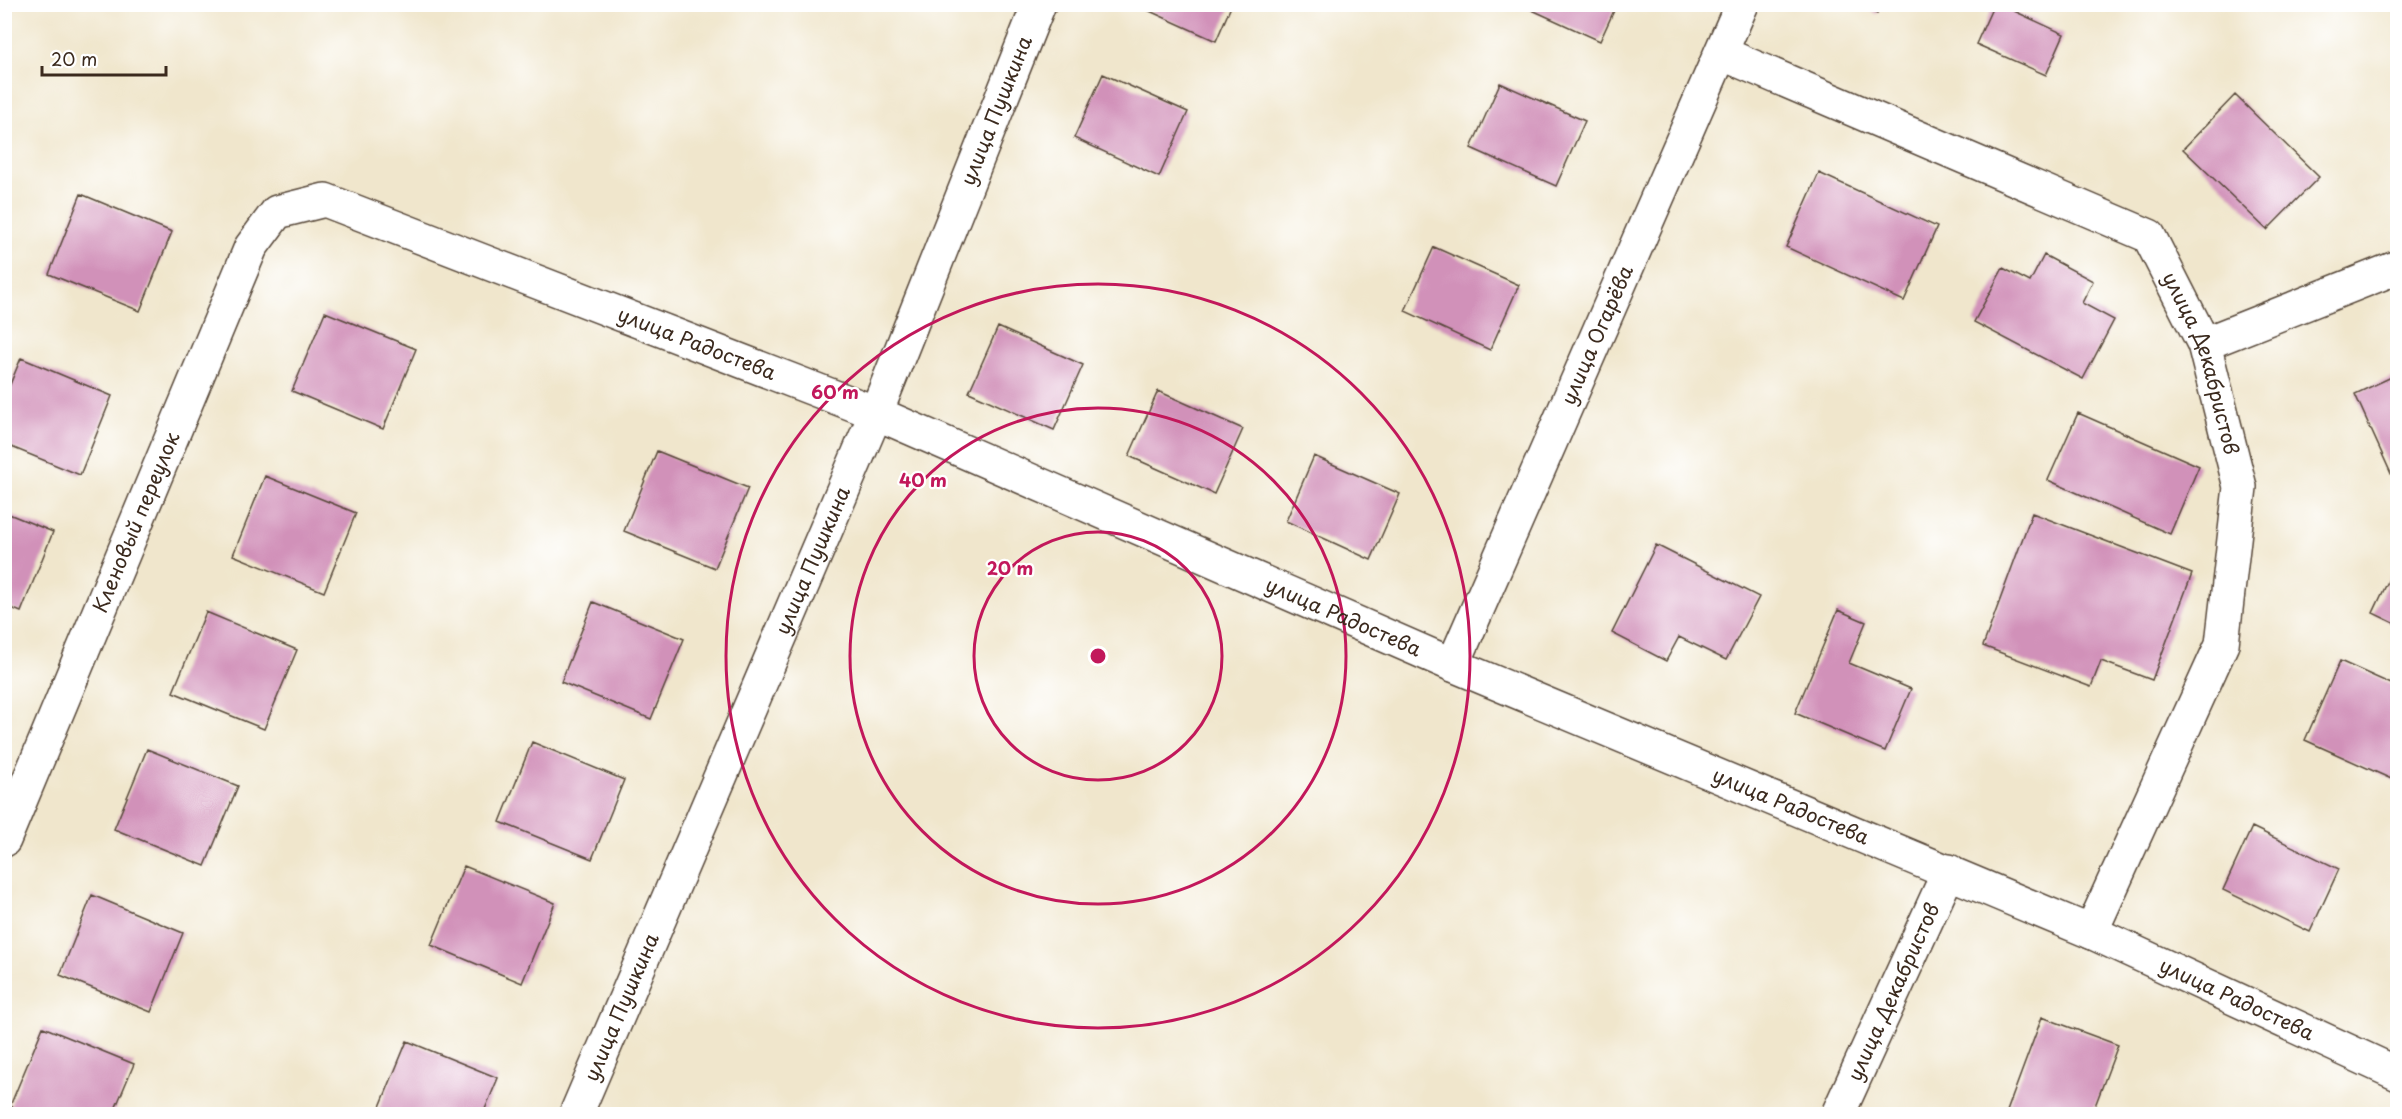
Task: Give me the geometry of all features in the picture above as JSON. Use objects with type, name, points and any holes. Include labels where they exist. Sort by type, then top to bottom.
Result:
[{"type":"street","name":"улица Пушкина","points":[[576,1114],[876,413],[1039,4]]},
{"type":"street","name":"улица Огарёва","points":[[1453,665],[1742,4]]},
{"type":"street","name":"улица Декабристов","points":[[1721,53],[2149,237],[2204,344],[2241,487],[2222,644],[2091,932]]},
{"type":"street","name":"улица Радостева","points":[[277,212],[326,200],[876,413],[1453,665],[2091,932],[2397,1074]]},
{"type":"street","name":"Кленовый переулок","points":[[4,840],[251,247],[277,212]]},
{"type":"street","points":[[2204,344],[2397,267]]},
{"type":"street","name":"улица Декабристов","points":[[1838,1114],[1949,872]]},
{"type":"building","points":[[1134,4],[1232,4],[1216,41]]},
{"type":"building","points":[[1519,4],[1617,4],[1600,41]]},
{"type":"building","points":[[1856,4],[1881,4],[1877,14]]},
{"type":"building","points":[[1994,4],[1999,4],[2064,34],[2046,75],[1976,44]]},
{"type":"building","points":[[1103,74],[1188,112],[1159,177],[1074,138]]},
{"type":"building","points":[[1500,83],[1585,121],[1556,186],[1471,148]]},
{"type":"building","points":[[2235,95],[2319,177],[2267,230],[2183,149]]},
{"type":"building","points":[[1819,173],[1937,227],[1904,301],[1786,247]]},
{"type":"building","points":[[81,194],[172,232],[140,311],[49,274]]},
{"type":"building","points":[[1434,247],[1519,285],[1490,350],[1405,311]]},
{"type":"building","points":[[2044,255],[2093,281],[2082,303],[2114,320],[2083,379],[1974,322],[2003,268],[2030,282]]},
{"type":"building","points":[[325,312],[416,349],[383,429],[292,391]]},
{"type":"building","points":[[998,327],[1083,365],[1054,430],[969,392]]},
{"type":"building","points":[[21,358],[112,396],[80,475],[4,444],[4,399]]},
{"type":"building","points":[[2398,374],[2398,476],[2393,478],[2355,394]]},
{"type":"building","points":[[1158,391],[1243,429],[1214,494],[1129,456]]},
{"type":"building","points":[[2078,413],[2199,466],[2170,534],[2048,480]]},
{"type":"building","points":[[657,451],[748,488],[715,568],[624,531]]},
{"type":"building","points":[[1314,456],[1400,494],[1371,560],[1286,521]]},
{"type":"building","points":[[265,476],[356,513],[324,592],[233,555]]},
{"type":"building","points":[[4,512],[53,532],[21,612],[4,605]]},
{"type":"building","points":[[2032,513],[2192,574],[2152,680],[2101,661],[2091,687],[1983,646]]},
{"type":"building","points":[[1656,545],[1759,597],[1726,660],[1679,637],[1666,661],[1612,633]]},
{"type":"building","points":[[2398,560],[2398,625],[2373,613]]},
{"type":"building","points":[[593,602],[684,639],[651,719],[561,682]]},
{"type":"building","points":[[1838,610],[1866,622],[1849,663],[1911,689],[1885,751],[1795,713]]},
{"type":"building","points":[[206,612],[297,650],[264,729],[173,692]]},
{"type":"building","points":[[2340,661],[2398,687],[2398,782],[2305,740]]},
{"type":"building","points":[[532,742],[624,780],[592,859],[500,822]]},
{"type":"building","points":[[147,749],[238,786],[205,866],[114,829]]},
{"type":"building","points":[[2252,827],[2339,869],[2310,932],[2223,890]]},
{"type":"building","points":[[464,866],[555,903],[522,983],[431,945]]},
{"type":"building","points":[[92,895],[183,933],[151,1012],[60,975]]},
{"type":"building","points":[[2042,1017],[2118,1045],[2092,1114],[2006,1114]]},
{"type":"building","points":[[43,1027],[134,1064],[113,1114],[30,1114],[10,1106]]},
{"type":"building","points":[[407,1041],[498,1078],[483,1114],[377,1114]]}]
